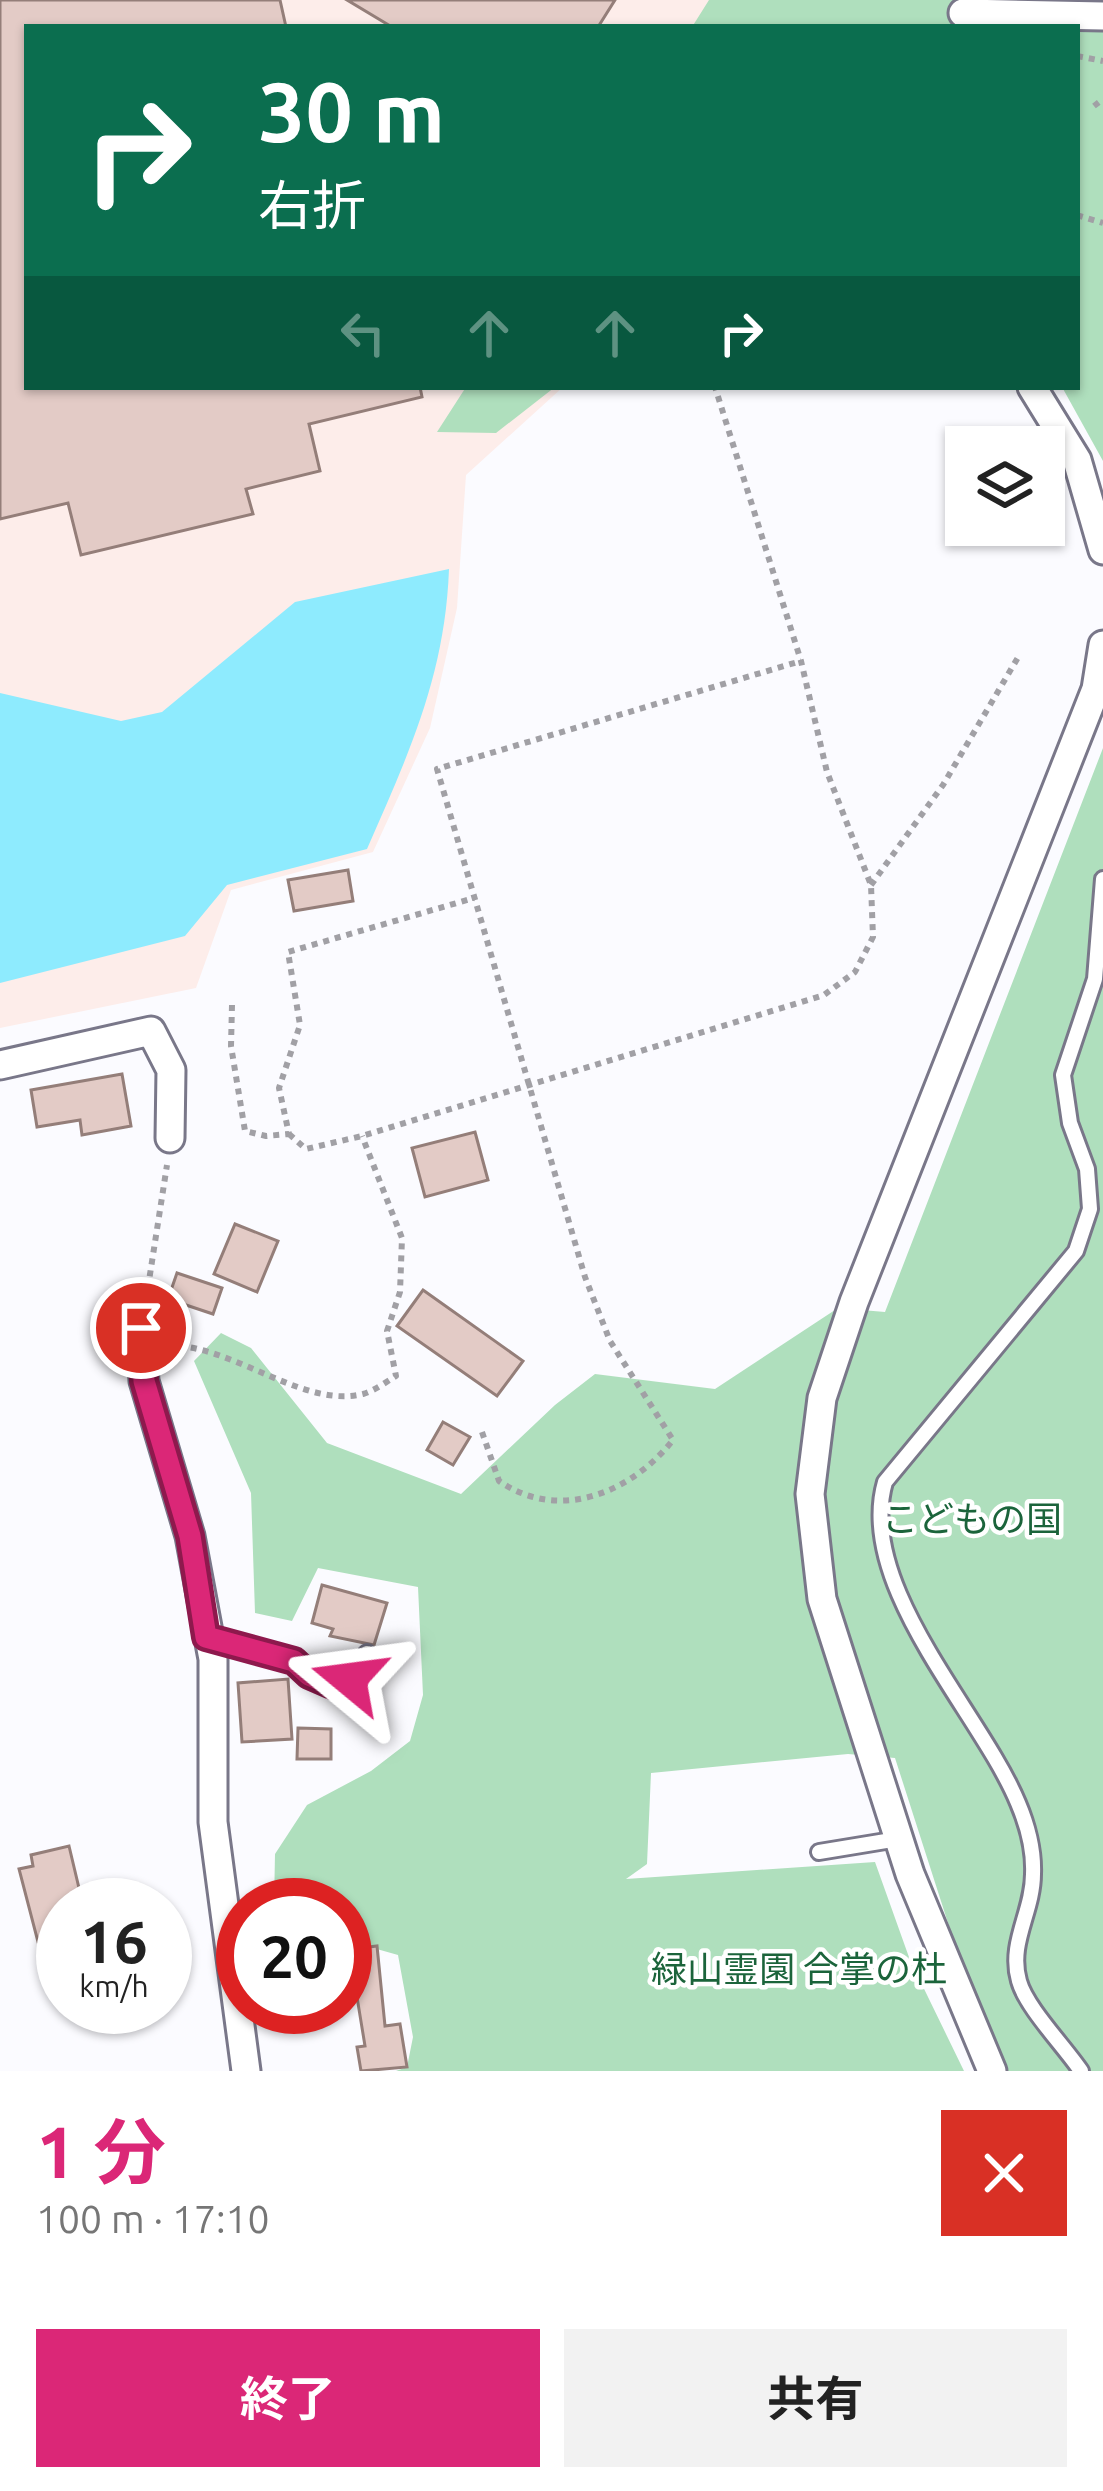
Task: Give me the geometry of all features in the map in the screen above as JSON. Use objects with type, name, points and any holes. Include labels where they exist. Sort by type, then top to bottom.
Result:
[{"type":"street","points":[[964,14],[1103,16]]},
{"type":"street","points":[[1034,390],[1077,460],[1103,550]]},
{"type":"street","points":[[992,2071],[884,1801],[823,1598],[810,1494],[822,1398],[854,1302],[1096,689],[1103,645]]},
{"type":"street","points":[[0,1064],[151,1031],[171,1070],[170,1138]]},
{"type":"street","points":[[142,1336],[144,1381],[190,1536],[213,1659],[213,1822],[246,2071]]},
{"type":"lane","points":[[1081,2071],[1019,1986],[1014,1953],[1034,1876],[1017,1801],[942,1678],[883,1552],[877,1510],[885,1482],[1076,1251],[1090,1209],[1087,1169],[1070,1123],[1064,1075],[1095,979],[1103,879]]},
{"type":"lane","points":[[206,1637],[294,1661],[309,1675],[332,1685],[349,1679],[367,1653]]},
{"type":"lane","points":[[819,1852],[898,1839]]},
{"type":"path","points":[[1094,106],[1103,99]]},
{"type":"path","points":[[474,898],[288,952],[300,1025],[279,1088],[289,1134],[306,1148],[362,1136],[824,994],[855,972],[873,937],[871,885],[826,772],[801,661],[716,390]]},
{"type":"path","points":[[871,885],[943,785],[1020,653]]},
{"type":"path","points":[[482,1432],[500,1481],[527,1496],[570,1501],[609,1492],[633,1480],[673,1440],[610,1341],[585,1277],[437,769],[801,661]]},
{"type":"path","points":[[232,1005],[231,1046],[245,1131],[289,1134]]},
{"type":"path","points":[[170,1138],[142,1336],[208,1348],[331,1396],[364,1394],[396,1376],[386,1331],[400,1292],[402,1238],[362,1136]]},
{"type":"shaded area","points":[[0,0],[947,0],[940,24],[24,24],[24,390],[560,390],[466,475],[457,608],[430,728],[373,852],[231,890],[196,988],[0,1028]]},
{"type":"green space","points":[[709,0],[1103,0],[1095,30],[1103,31],[1103,461],[1064,390],[1080,390],[1080,24],[694,24]]},
{"type":"green space","points":[[464,390],[551,390],[496,433],[437,432]]},
{"type":"green space","points":[[1103,748],[1103,2071],[987,2071],[975,2007],[895,1758],[848,1754],[651,1773],[647,1864],[626,1879],[875,1862],[910,1960],[964,2071],[396,2071],[407,2067],[413,2037],[398,1955],[372,1948],[372,1878],[275,1878],[275,1854],[307,1805],[371,1771],[410,1741],[423,1695],[418,1587],[318,1568],[292,1621],[255,1613],[251,1493],[194,1361],[221,1333],[251,1348],[327,1443],[461,1494],[595,1374],[715,1389],[838,1308],[885,1312]]},
{"type":"water","points":[[449,569],[432,679],[367,849],[227,885],[185,936],[0,983],[0,693],[121,721],[162,712],[295,602]]},
{"type":"building","points":[[0,0],[280,0],[285,24],[24,24],[24,390],[421,390],[422,397],[309,424],[320,471],[246,489],[253,514],[81,555],[68,503],[0,519]]},
{"type":"building","points":[[347,0],[615,0],[600,24],[387,24]]},
{"type":"building","points":[[348,870],[353,901],[294,911],[288,880]]},
{"type":"building","points":[[122,1074],[131,1126],[82,1135],[80,1120],[37,1127],[31,1090]]},
{"type":"building","points":[[475,1132],[488,1180],[425,1197],[412,1148]]},
{"type":"building","points":[[235,1224],[278,1241],[257,1292],[214,1274]]},
{"type":"building","points":[[177,1273],[222,1288],[213,1314],[168,1299]]},
{"type":"building","points":[[423,1290],[523,1361],[497,1396],[397,1326]]},
{"type":"building","points":[[443,1422],[470,1437],[453,1465],[427,1450]]},
{"type":"building","points":[[322,1585],[387,1603],[374,1645],[330,1636],[333,1629],[312,1623]]},
{"type":"building","points":[[288,1679],[292,1739],[242,1742],[238,1683]]},
{"type":"building","points":[[298,1728],[331,1729],[331,1759],[297,1759]]},
{"type":"building","points":[[69,1846],[77,1878],[36,1878],[36,1934],[19,1869],[33,1866],[31,1855]]},
{"type":"building","points":[[377,1946],[385,2026],[400,2024],[407,2067],[361,2071],[357,2047],[365,2046],[363,2034],[372,2034],[372,1947]]},
{"type":"route","points":[[141,1328],[144,1381],[190,1536],[206,1637],[294,1661],[309,1675],[332,1685],[349,1679]]},
{"type":"park label","name":"こどもの国","points":[[972,1519]]},
{"type":"park label","name":"緑山霊園 合掌の杜","points":[[799,1969]]}]
